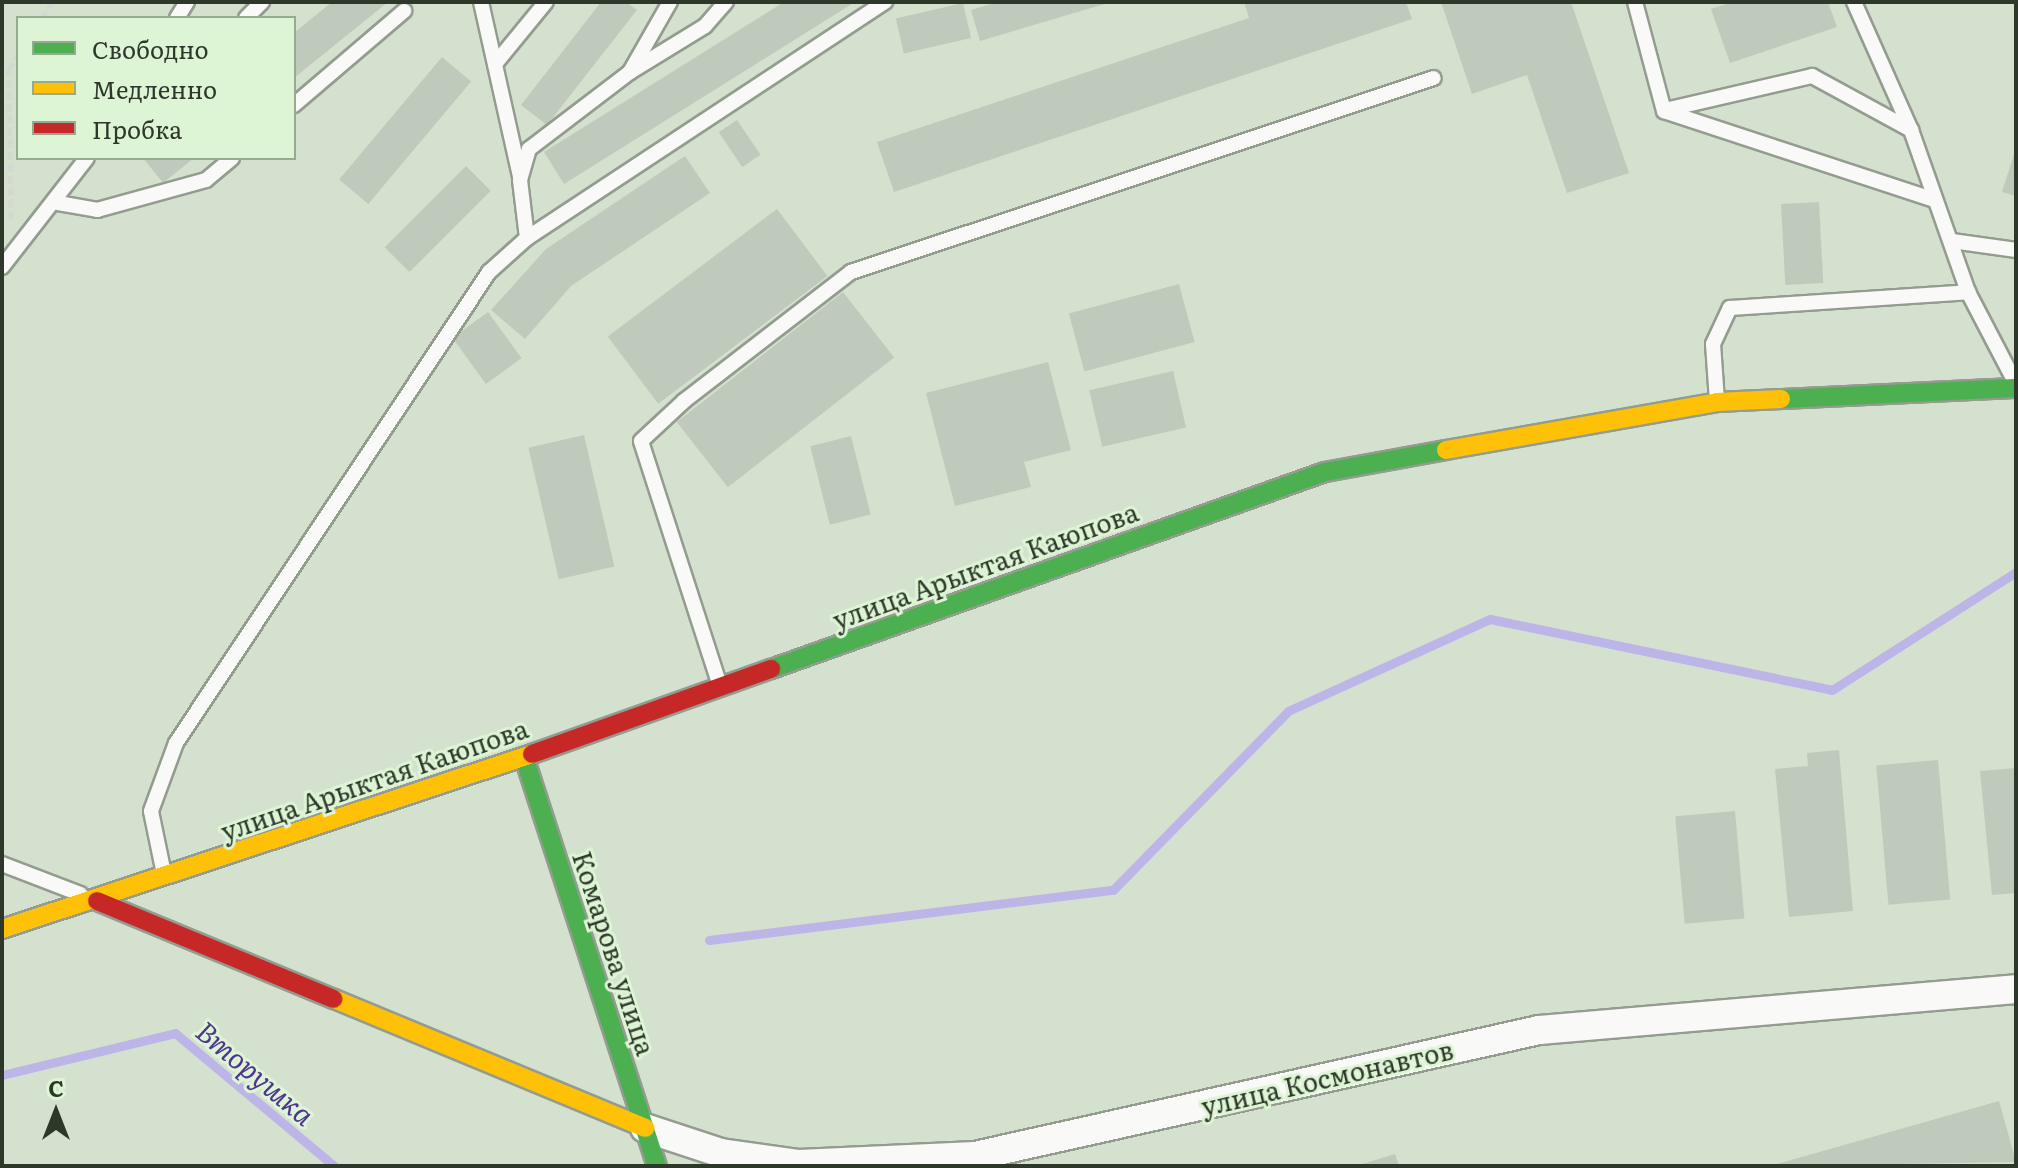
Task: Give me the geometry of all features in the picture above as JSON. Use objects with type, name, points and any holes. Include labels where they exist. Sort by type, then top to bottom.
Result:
[{"type":"street","name":"улица Арыктая Каюпова","points":[[2,929],[97,901],[524,757],[1325,472],[1717,402],[2016,386]]},
{"type":"street","name":"Комарова улица","points":[[524,757],[657,1166]]},
{"type":"street","points":[[97,901],[645,1128]]},
{"type":"street","name":"улица Космонавтов","points":[[645,1128],[721,1153],[799,1164],[975,1156],[1539,1030],[2016,989]]},
{"type":"lane","points":[[481,2],[520,180],[527,238]]},
{"type":"lane","points":[[495,64],[546,2]]},
{"type":"lane","points":[[630,72],[670,2]]},
{"type":"lane","points":[[520,180],[529,149],[630,72],[705,26],[726,2]]},
{"type":"lane","points":[[164,878],[151,811],[176,743],[399,400],[489,272],[527,238],[885,2]]},
{"type":"lane","points":[[1635,2],[1664,111]]},
{"type":"lane","points":[[1854,2],[1911,130],[1968,292],[2016,386]]},
{"type":"lane","points":[[296,103],[404,11]]},
{"type":"lane","points":[[1664,111],[1812,76],[1911,130]]},
{"type":"lane","points":[[720,687],[641,441],[684,401],[851,272],[1434,78]]},
{"type":"lane","points":[[1664,111],[1935,200]]},
{"type":"lane","points":[[2,267],[58,203],[86,160]]},
{"type":"lane","points":[[58,203],[97,210],[206,180],[230,160]]},
{"type":"lane","points":[[1952,241],[2016,250]]},
{"type":"lane","points":[[1717,402],[1713,344],[1730,308],[1968,292]]},
{"type":"lane","points":[[2,864],[97,901]]},
{"type":"path","points":[[14,250],[9,70],[16,58]]},
{"type":"building","points":[[332,2],[388,2],[296,76],[296,31]]},
{"type":"building","points":[[601,2],[626,2],[637,10],[547,125],[521,105]]},
{"type":"building","points":[[784,2],[855,2],[564,184],[544,152]]},
{"type":"building","points":[[998,2],[1108,3],[980,41],[971,10]]},
{"type":"building","points":[[1244,2],[1406,2],[1412,19],[894,192],[877,142],[1249,18]]},
{"type":"building","points":[[1441,2],[1571,2],[1629,173],[1567,193],[1527,75],[1472,94]]},
{"type":"building","points":[[1733,2],[1828,2],[1837,27],[1730,63],[1711,9]]},
{"type":"building","points":[[963,3],[971,38],[904,54],[896,19]]},
{"type":"building","points":[[442,57],[471,81],[368,204],[339,180]]},
{"type":"building","points":[[737,120],[760,155],[742,167],[719,132]]},
{"type":"building","points":[[2016,148],[2016,196],[2002,192]]},
{"type":"building","points":[[685,156],[710,193],[571,286],[525,339],[491,310],[546,249]]},
{"type":"building","points":[[145,160],[192,160],[163,183]]},
{"type":"building","points":[[466,166],[491,191],[409,272],[385,247]]},
{"type":"building","points":[[1819,202],[1823,283],[1785,285],[1781,204]]},
{"type":"building","points":[[777,209],[828,276],[658,404],[608,337]]},
{"type":"building","points":[[1179,284],[1195,342],[1084,371],[1069,314]]},
{"type":"building","points":[[843,292],[894,357],[728,487],[677,422]]},
{"type":"building","points":[[488,312],[522,358],[486,384],[452,338]]},
{"type":"building","points":[[1048,362],[1071,450],[1024,462],[1031,487],[955,506],[926,393]]},
{"type":"building","points":[[1173,371],[1186,428],[1102,447],[1089,390]]},
{"type":"building","points":[[584,435],[614,567],[559,579],[528,448]]},
{"type":"building","points":[[851,436],[871,515],[830,525],[810,446]]},
{"type":"building","points":[[1839,750],[1853,911],[1789,917],[1775,769],[1808,766],[1807,753]]},
{"type":"building","points":[[1938,760],[1950,899],[1888,905],[1876,765]]},
{"type":"building","points":[[2016,768],[2016,893],[1992,895],[1980,771]]},
{"type":"building","points":[[1735,811],[1744,919],[1685,924],[1675,816]]},
{"type":"building","points":[[1999,1101],[2016,1162],[1774,1166],[1774,1165]]},
{"type":"building","points":[[1395,1154],[1399,1166],[1359,1166],[1359,1165]]},
{"type":"waterway","points":[[709,940],[1113,890],[1288,711],[1490,619],[1832,690],[2016,572]]},
{"type":"waterway","name":"Вторушка","points":[[2,1075],[175,1033],[334,1166]]},
{"type":"traffic: fast","points":[[1781,399],[2016,388]]},
{"type":"traffic: fast","points":[[771,669],[1325,472],[1446,450]]},
{"type":"traffic: fast","points":[[524,757],[657,1166]]},
{"type":"traffic: slow","points":[[1446,450],[1717,402],[1781,399]]},
{"type":"traffic: slow","points":[[2,929],[532,754]]},
{"type":"traffic: slow","points":[[334,999],[645,1128]]},
{"type":"traffic: jam","points":[[532,754],[771,669]]},
{"type":"traffic: jam","points":[[97,901],[334,999]]}]
